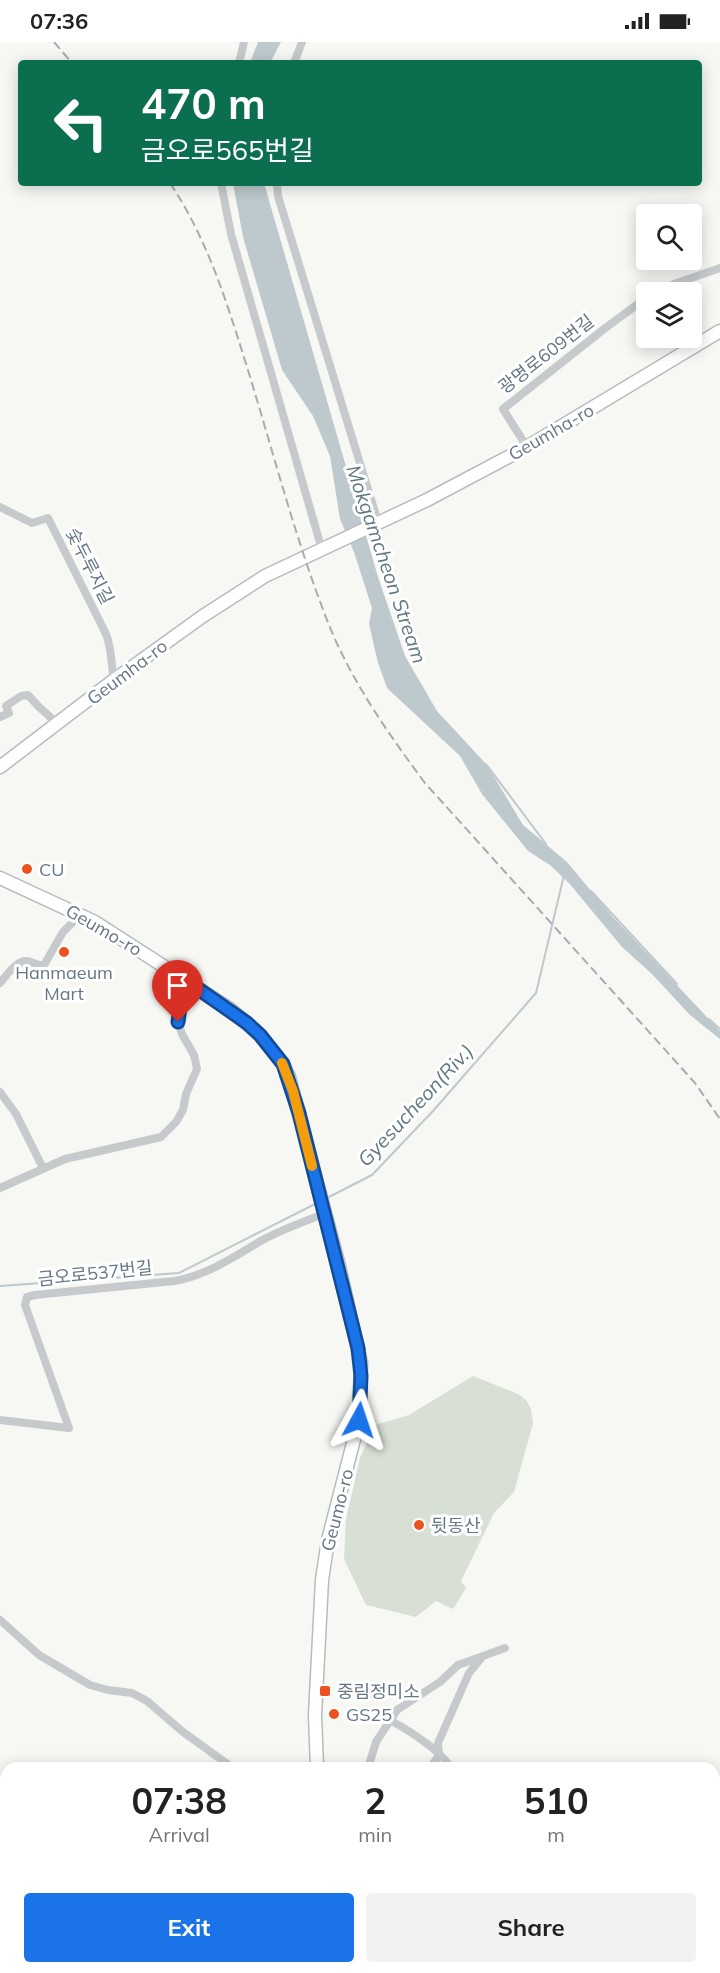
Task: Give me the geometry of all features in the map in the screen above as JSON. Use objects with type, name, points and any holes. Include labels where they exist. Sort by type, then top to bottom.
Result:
[{"type":"main road","name":"Geumha-ro","points":[[0,767],[202,616],[265,576],[427,500],[527,447],[720,331]]},
{"type":"main road","name":"Geumo-ro","points":[[0,878],[81,914],[184,979],[247,1023],[260,1035],[283,1064],[293,1091],[358,1348],[361,1388],[355,1436],[328,1539],[322,1580],[315,1719],[317,1762]]},
{"type":"street","points":[[239,60],[244,42]]},
{"type":"street","points":[[295,60],[302,42]]},
{"type":"street","points":[[222,186],[231,234],[322,550]]},
{"type":"street","points":[[277,186],[278,196],[378,522]]},
{"type":"street","points":[[680,282],[720,268]]},
{"type":"street","name":"광명로609번길","points":[[527,447],[503,409],[636,305]]},
{"type":"street","name":"숯두루지길","points":[[0,507],[32,523],[48,518],[109,643],[114,680]]},
{"type":"street","points":[[0,717],[9,713],[6,706],[21,696],[28,695],[58,724]]},
{"type":"street","points":[[0,982],[16,964],[22,961],[28,960],[39,966],[44,965],[63,932],[81,914]]},
{"type":"street","points":[[0,1188],[79,1154],[104,1151],[161,1137],[176,1122],[183,1110],[186,1094],[197,1069],[194,1054],[178,1022],[184,979]]},
{"type":"street","points":[[0,1092],[16,1114],[43,1168]]},
{"type":"street","name":"금오로537번길","points":[[0,1420],[69,1428],[25,1305],[27,1297],[35,1294],[191,1278],[228,1261],[287,1228],[324,1212]]},
{"type":"street","points":[[0,1620],[39,1655],[90,1685],[132,1693],[147,1701],[183,1732],[225,1762]]},
{"type":"street","points":[[370,1762],[376,1742],[389,1720],[405,1703],[440,1682],[458,1665],[504,1648]]},
{"type":"street","points":[[434,1762],[439,1755],[438,1743],[463,1685],[469,1673],[483,1656]]},
{"type":"street","points":[[389,1720],[404,1727],[447,1762]]},
{"type":"shaded area","points":[[258,42],[281,42],[272,60],[251,60]]},
{"type":"shaded area","points":[[234,186],[265,186],[378,577],[405,656],[437,711],[487,765],[523,825],[567,862],[612,916],[720,1031],[720,1039],[690,1015],[652,974],[622,947],[569,883],[550,865],[528,851],[482,794],[460,756],[387,688],[378,663],[369,624],[372,608],[354,552],[340,519],[330,456],[313,416],[282,370],[243,237]]},
{"type":"shaded area","points":[[473,1376],[518,1394],[526,1400],[531,1409],[533,1423],[514,1492],[494,1513],[461,1581],[466,1588],[453,1609],[436,1601],[416,1617],[366,1605],[344,1559],[346,1519],[360,1458],[375,1425],[409,1415]]},
{"type":"waterway","name":"Mokgamcheon Stream","points":[[486,764],[546,844]]},
{"type":"waterway","name":"Gyesucheon(Riv.)","points":[[327,1198],[372,1175],[433,1111],[536,993],[564,875]]},
{"type":"waterway","name":"Mokgamcheon Stream","points":[[591,891],[677,984]]},
{"type":"waterway","name":"Mokgamcheon Stream","points":[[709,1019],[720,1029]]},
{"type":"waterway","name":"Gyesucheon(Riv.)","points":[[0,1286],[179,1273],[319,1202]]},
{"type":"railway","points":[[54,42],[69,60]]},
{"type":"railway","points":[[172,186],[206,249],[224,296],[315,589],[336,642],[358,684],[383,725],[425,783],[695,1083],[720,1119]]},
{"type":"slow traffic","points":[[282,1063],[289,1077],[312,1166]]},
{"type":"place","name":"CU","points":[[27,869]]},
{"type":"place","name":"Hanmaeum Mart","points":[[64,952]]},
{"type":"place","name":"뒷동산","points":[[419,1525]]},
{"type":"place","name":"중림정미소","points":[[325,1691]]},
{"type":"place","name":"GS25","points":[[334,1714]]},
{"type":"route","points":[[178,1022],[184,979],[230,1009],[260,1035],[273,1049],[289,1077],[339,1266],[358,1348],[361,1363],[359,1420]]}]
